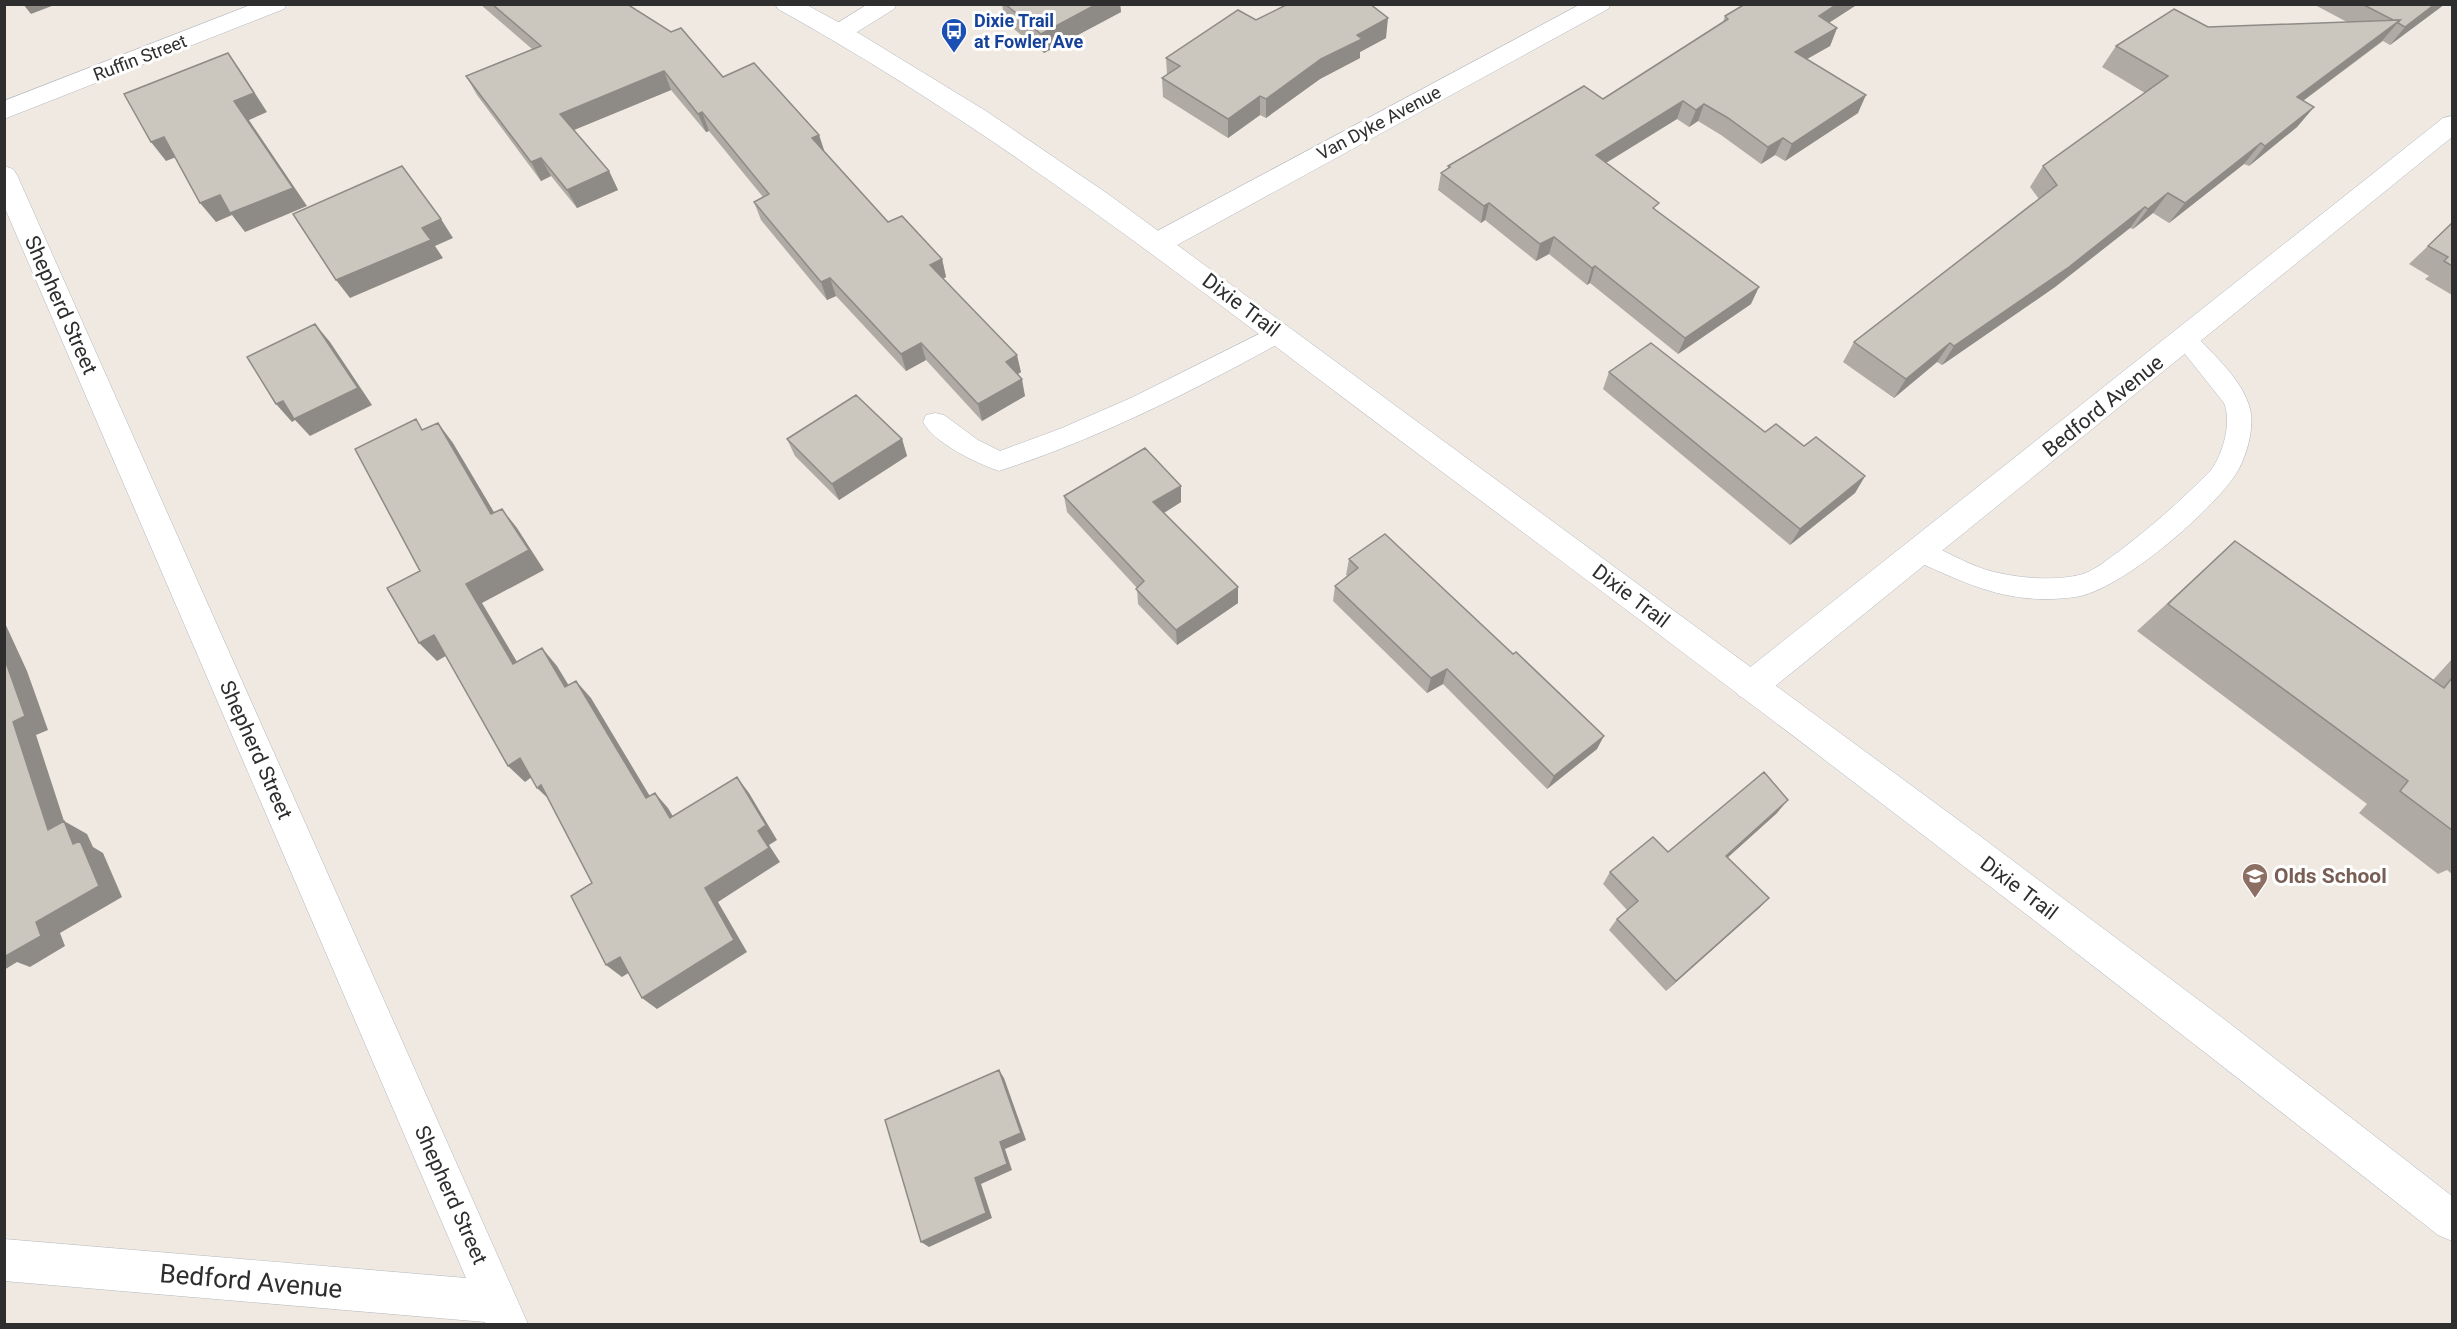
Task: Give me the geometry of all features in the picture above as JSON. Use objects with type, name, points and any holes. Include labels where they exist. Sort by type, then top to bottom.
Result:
[{"type":"street","name":"Ruffin Street","points":[[4,111],[276,4]]},
{"type":"street","name":"Dixie Trail","points":[[786,4],[840,32],[904,70],[1020,145],[1158,243],[1751,686],[2292,1095],[2452,1221]]},
{"type":"street","points":[[840,32],[886,4]]},
{"type":"street","name":"Van Dyke Avenue","points":[[1158,243],[1600,4]]},
{"type":"street","name":"Bedford Avenue","points":[[1751,686],[2452,124]]},
{"type":"street","name":"Shepherd Street","points":[[4,175],[502,1313]]},
{"type":"street","name":"Bedford Avenue","points":[[4,1260],[502,1313]]},
{"type":"lane","points":[[935,422],[969,447],[999,461],[1051,444],[1228,361],[1279,333]]},
{"type":"lane","points":[[1920,552],[1987,581],[2044,588],[2089,584],[2121,566],[2186,510],[2228,466],[2231,458],[2236,440],[2239,409],[2217,375],[2186,339]]},
{"type":"building","points":[[492,4],[627,4],[671,32],[681,28],[723,77],[754,63],[819,135],[812,138],[888,222],[902,216],[942,259],[930,265],[1017,355],[1006,362],[1022,379],[978,404],[921,343],[901,354],[830,278],[821,282],[754,202],[769,194],[702,112],[698,114],[664,71],[560,114],[609,171],[567,190],[541,158],[531,162],[466,76],[541,46]]},
{"type":"building","points":[[1005,4],[1097,4],[1041,34]]},
{"type":"building","points":[[1288,4],[1370,4],[1388,18],[1357,35],[1362,39],[1321,59],[1266,99],[1260,96],[1228,119],[1162,78],[1180,66],[1166,58],[1238,10],[1256,20]]},
{"type":"building","points":[[1745,4],[1837,4],[1819,16],[1837,28],[1795,52],[1866,95],[1792,144],[1783,138],[1768,147],[1704,104],[1696,110],[1683,101],[1596,155],[1659,203],[1653,208],[1759,287],[1685,338],[1595,266],[1592,268],[1554,237],[1540,244],[1489,203],[1484,206],[1441,173],[1450,167],[1448,166],[1584,86],[1603,99],[1728,19],[1725,16]]},
{"type":"building","points":[[2362,4],[2435,4],[2405,27],[2398,23],[2400,20],[2393,20]]},
{"type":"building","points":[[2174,9],[2208,27],[2400,20],[2297,97],[2314,107],[2265,146],[2261,143],[2185,203],[2168,193],[2148,209],[2145,207],[2069,267],[1954,346],[1950,343],[1906,379],[1854,342],[2057,185],[2043,166],[2168,76],[2116,46]]},
{"type":"building","points":[[228,53],[254,93],[234,101],[293,188],[230,213],[220,195],[200,203],[164,137],[151,142],[124,94]]},
{"type":"building","points":[[402,166],[441,219],[422,228],[431,240],[336,280],[293,214]]},
{"type":"building","points":[[2452,223],[2452,266],[2444,261],[2448,257],[2428,246]]},
{"type":"building","points":[[315,324],[358,388],[294,419],[283,401],[276,404],[247,357]]},
{"type":"building","points":[[1651,343],[1765,432],[1776,424],[1804,446],[1816,437],[1865,476],[1800,529],[1609,372]]},
{"type":"building","points":[[856,395],[902,439],[832,484],[787,439]]},
{"type":"building","points":[[416,419],[422,430],[438,423],[491,514],[502,509],[529,550],[466,584],[513,664],[542,648],[565,687],[576,681],[646,798],[655,793],[670,818],[737,777],[766,825],[758,831],[769,848],[705,888],[734,940],[642,998],[620,957],[606,965],[571,896],[592,883],[541,785],[537,788],[520,758],[508,766],[434,635],[419,643],[387,588],[420,571],[355,449]]},
{"type":"building","points":[[1145,448],[1181,486],[1153,502],[1238,587],[1176,630],[1136,589],[1144,581],[1064,496]]},
{"type":"building","points":[[1385,534],[1513,654],[1516,652],[1604,736],[1554,776],[1447,669],[1431,678],[1335,586],[1358,568],[1349,559]]},
{"type":"building","points":[[2235,541],[2444,688],[2452,678],[2452,830],[2400,791],[2408,781],[2168,604]]},
{"type":"building","points":[[4,657],[25,716],[13,722],[48,830],[64,821],[73,844],[80,841],[99,886],[36,922],[41,936],[4,957]]},
{"type":"building","points":[[1764,772],[1788,800],[1726,856],[1769,898],[1676,981],[1617,919],[1638,901],[1610,872],[1653,837],[1668,852]]},
{"type":"building","points":[[999,1070],[1021,1133],[1000,1142],[1007,1164],[975,1178],[986,1213],[921,1242],[885,1120]]},
{"type":"place","name":"Dixie Trail at Fowler Ave","points":[[954,54]]},
{"type":"place","name":"Olds School","points":[[2255,899]]}]
